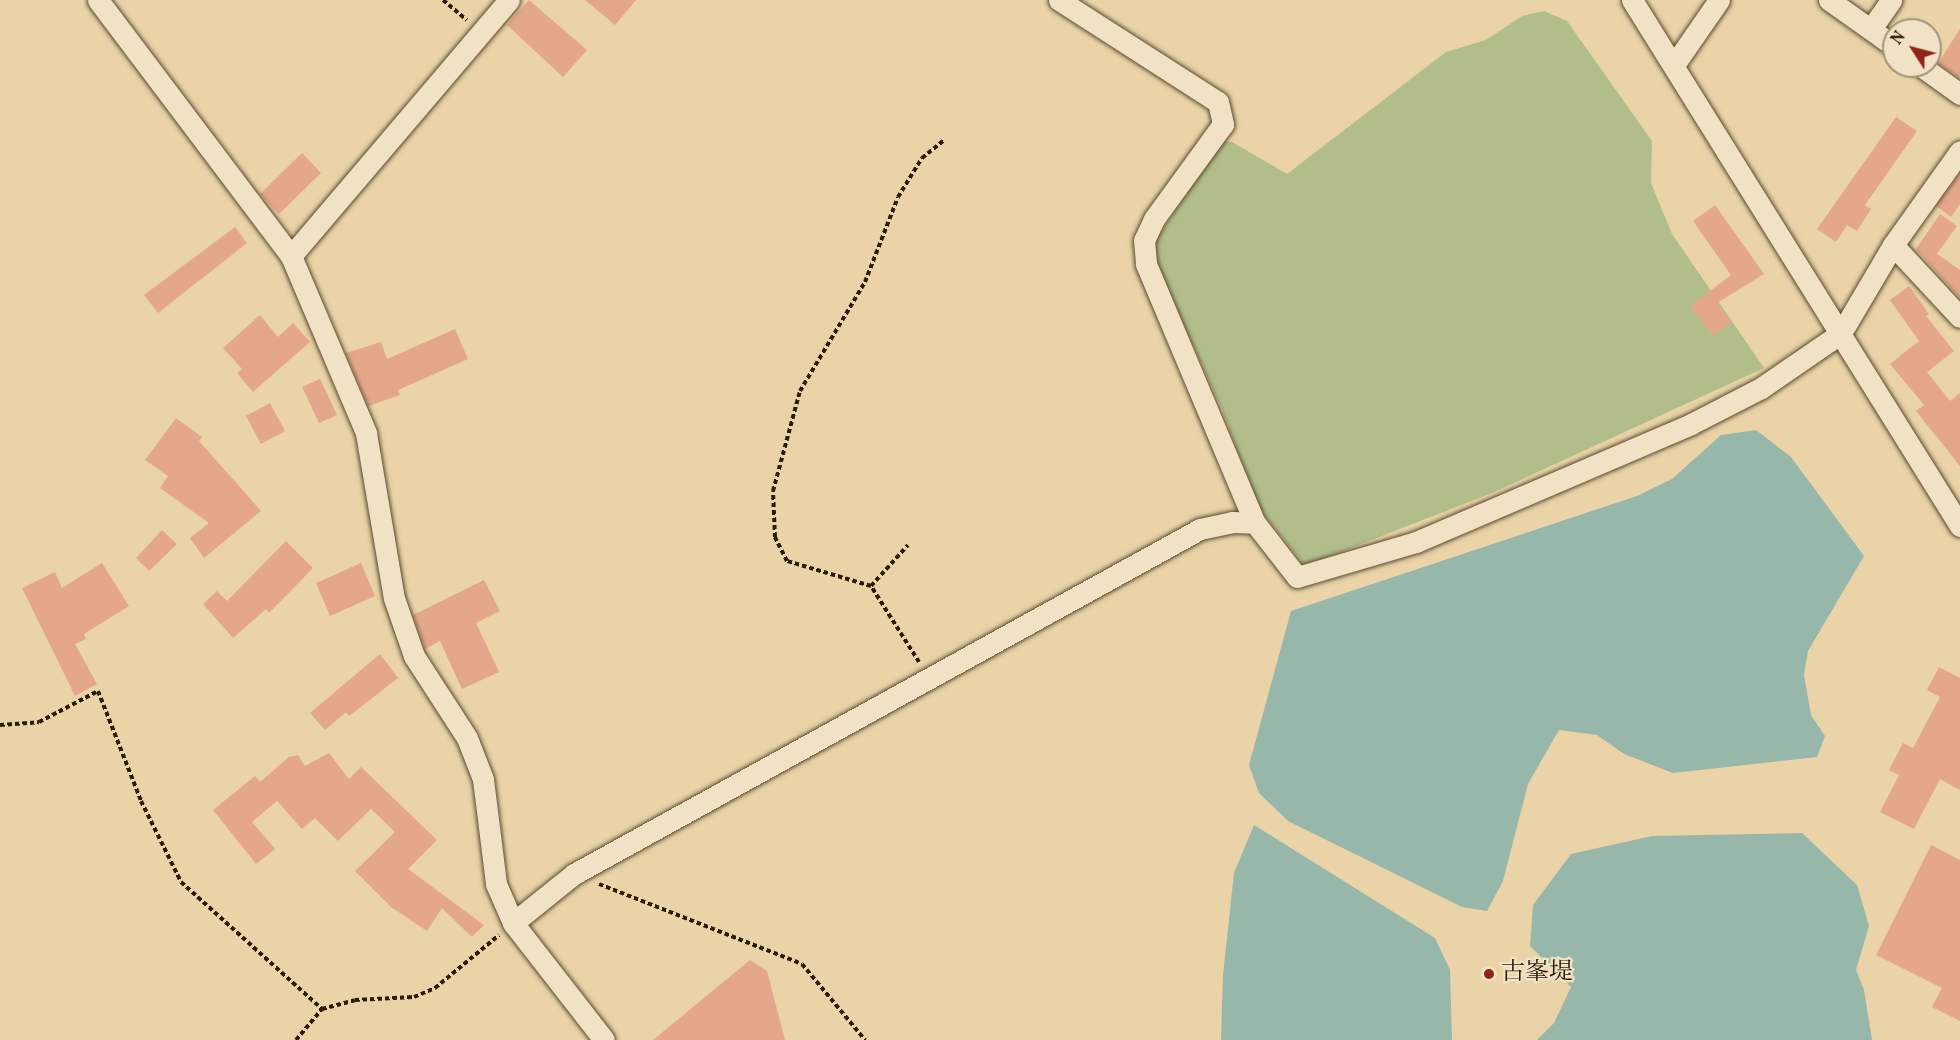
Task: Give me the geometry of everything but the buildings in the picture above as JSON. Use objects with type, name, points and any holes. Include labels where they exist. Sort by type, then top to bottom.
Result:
[{"type":"street","points":[[98,0],[291,256],[366,433],[394,598],[414,656],[466,738],[483,779],[496,884],[513,923],[604,1040]]},
{"type":"street","points":[[291,256],[509,0]]},
{"type":"street","points":[[1059,0],[1218,102],[1223,124],[1154,219],[1144,240],[1146,264],[1255,523],[1297,577],[1416,542],[1691,424],[1761,388],[1841,333],[1893,245],[1960,151]]},
{"type":"street","points":[[1632,0],[1960,526]]},
{"type":"street","points":[[1674,64],[1719,0]]},
{"type":"street","points":[[1829,0],[1882,37]]},
{"type":"street","points":[[1871,29],[1891,0]]},
{"type":"street","points":[[1938,78],[1960,94]]},
{"type":"street","points":[[1893,245],[1960,317]]},
{"type":"street","points":[[513,923],[573,874],[1200,529],[1232,522],[1255,523]]},
{"type":"path","points":[[443,0],[482,32]]},
{"type":"path","points":[[929,678],[871,586],[787,561],[775,537],[773,491],[800,391],[865,282],[898,197],[922,158],[944,140]]},
{"type":"path","points":[[871,586],[908,545]]},
{"type":"path","points":[[0,725],[39,722],[98,691],[141,801],[181,882],[322,1009]]},
{"type":"path","points":[[573,874],[802,964],[865,1040]]},
{"type":"path","points":[[296,1040],[322,1009],[355,1000],[414,997],[435,988],[513,923]]},
{"type":"green space","points":[[1544,11],[1567,21],[1652,141],[1651,183],[1672,234],[1764,368],[1492,493],[1305,566],[1259,508],[1222,409],[1154,259],[1153,244],[1222,141],[1232,142],[1287,174],[1446,52],[1486,40],[1522,16]]},
{"type":"shaded area","points":[[1756,430],[1791,457],[1864,556],[1808,651],[1804,675],[1811,715],[1825,736],[1817,757],[1673,773],[1624,754],[1597,735],[1559,730],[1528,784],[1503,881],[1487,911],[1462,907],[1288,821],[1259,793],[1249,765],[1291,611],[1637,496],[1672,479],[1721,435]]},
{"type":"shaded area","points":[[1254,825],[1435,938],[1450,970],[1452,1040],[1221,1040],[1223,975],[1234,873]]},
{"type":"shaded area","points":[[1802,833],[1857,885],[1869,926],[1856,970],[1864,990],[1872,1040],[1537,1040],[1554,1023],[1571,987],[1530,946],[1533,905],[1571,854],[1652,836]]},
{"type":"place","name":"古峯堤","points":[[1489,974]]}]
